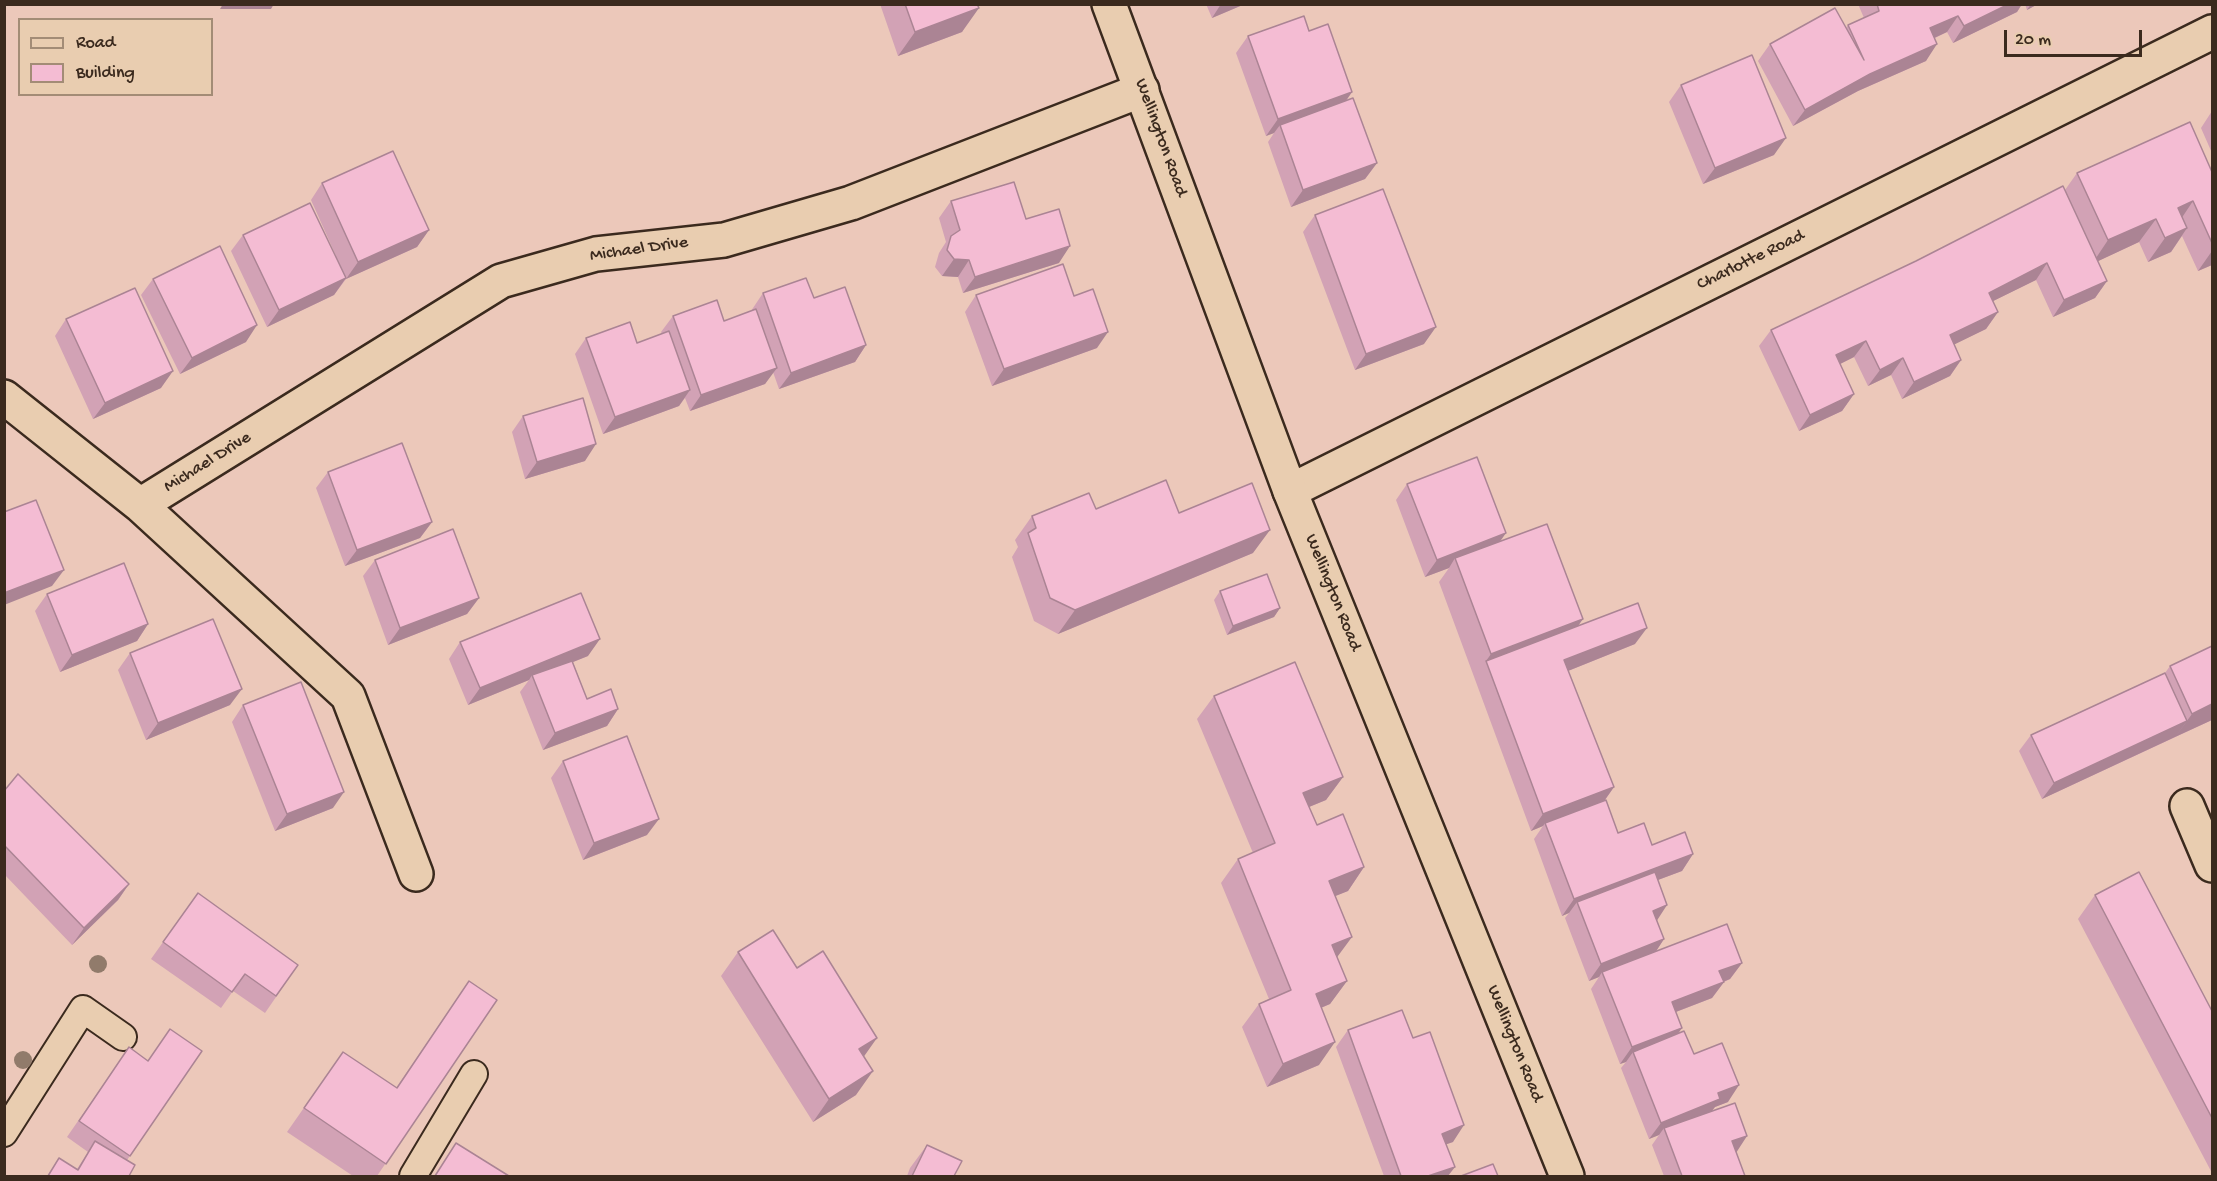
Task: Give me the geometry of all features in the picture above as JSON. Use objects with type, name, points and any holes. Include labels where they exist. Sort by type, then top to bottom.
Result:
[{"type":"street","name":"Wellington Road","points":[[1109,4],[1290,491],[1567,1176]]},
{"type":"street","name":"Charlotte Road","points":[[1290,491],[2212,32]]},
{"type":"street","name":"Michael Drive","points":[[140,505],[501,281],[596,254],[724,240],[851,203],[1142,90]]},
{"type":"street","name":"Michael Drive","points":[[4,397],[140,505],[348,696],[416,874]]},
{"type":"street","points":[[2187,806],[2212,865]]},
{"type":"lane","points":[[4,1133],[83,1009],[123,1037]]},
{"type":"lane","points":[[412,1176],[474,1074]]},
{"type":"building","points":[[905,4],[977,4],[979,8],[915,32]]},
{"type":"building","points":[[1877,4],[2009,4],[1964,26],[1958,16],[1930,28],[1937,44],[1870,74],[1805,110],[1770,44],[1835,8],[1864,60],[1848,25],[1879,11]]},
{"type":"building","points":[[1304,16],[1309,31],[1328,24],[1352,92],[1278,119],[1248,36]]},
{"type":"building","points":[[1752,55],[1786,138],[1715,168],[1681,85]]},
{"type":"building","points":[[1353,98],[1377,163],[1303,190],[1280,125]]},
{"type":"building","points":[[2190,122],[2212,172],[2212,243],[2193,201],[2178,208],[2187,228],[2165,238],[2156,219],[2108,240],[2077,173]]},
{"type":"building","points":[[393,151],[429,230],[358,262],[322,183]]},
{"type":"building","points":[[1014,182],[1026,219],[1059,209],[1070,246],[975,277],[969,260],[954,259],[947,250],[951,236],[960,230],[951,201]]},
{"type":"building","points":[[2063,186],[2107,281],[2064,300],[2047,263],[1989,293],[1998,312],[1950,335],[1961,360],[1914,382],[1903,358],[1880,370],[1866,341],[1836,355],[1854,394],[1810,415],[1771,330],[1916,261]]},
{"type":"building","points":[[1383,189],[1436,327],[1366,354],[1315,215]]},
{"type":"building","points":[[310,203],[346,278],[279,310],[243,235]]},
{"type":"building","points":[[220,246],[257,325],[192,358],[153,279]]},
{"type":"building","points":[[1063,264],[1074,296],[1093,289],[1108,332],[1004,369],[976,295]]},
{"type":"building","points":[[806,278],[814,298],[845,287],[866,345],[791,373],[763,293]]},
{"type":"building","points":[[135,288],[173,371],[105,403],[66,319]]},
{"type":"building","points":[[717,300],[724,321],[756,309],[777,368],[701,395],[673,316]]},
{"type":"building","points":[[630,322],[637,343],[669,331],[690,390],[615,417],[586,338]]},
{"type":"building","points":[[583,398],[596,444],[537,462],[523,416]]},
{"type":"building","points":[[402,443],[432,522],[357,550],[328,472]]},
{"type":"building","points":[[1477,457],[1506,533],[1437,560],[1407,484]]},
{"type":"building","points":[[1166,480],[1179,513],[1252,483],[1270,530],[1075,610],[1050,598],[1028,533],[1036,528],[1032,516],[1089,493],[1096,509]]},
{"type":"building","points":[[36,500],[64,570],[4,593],[4,512]]},
{"type":"building","points":[[1547,524],[1583,619],[1491,654],[1455,558]]},
{"type":"building","points":[[453,529],[479,598],[400,628],[375,560]]},
{"type":"building","points":[[124,563],[148,624],[72,655],[47,594]]},
{"type":"building","points":[[1267,574],[1280,608],[1233,626],[1220,591]]},
{"type":"building","points":[[581,593],[600,639],[480,688],[460,642]]},
{"type":"building","points":[[1638,603],[1647,628],[1564,660],[1614,787],[1543,814],[1486,661]]},
{"type":"building","points":[[213,619],[242,689],[158,723],[130,653]]},
{"type":"building","points":[[2212,646],[2212,704],[2192,714],[2170,666]]},
{"type":"building","points":[[572,661],[587,699],[611,689],[618,709],[555,733],[532,675]]},
{"type":"building","points":[[1295,662],[1343,777],[1303,793],[1317,825],[1343,814],[1364,867],[1329,881],[1352,937],[1332,945],[1347,981],[1316,994],[1335,1042],[1283,1064],[1259,1004],[1291,990],[1238,859],[1275,843],[1214,696]]},
{"type":"building","points":[[2165,673],[2187,721],[2054,783],[2031,735]]},
{"type":"building","points":[[301,682],[344,792],[287,814],[243,705]]},
{"type":"building","points":[[627,736],[659,819],[594,843],[563,761]]},
{"type":"building","points":[[18,774],[129,884],[84,928],[4,845],[4,791]]},
{"type":"building","points":[[1606,800],[1618,833],[1644,823],[1652,845],[1685,832],[1693,854],[1574,899],[1545,823]]},
{"type":"building","points":[[1655,872],[1667,905],[1653,911],[1664,939],[1601,964],[1577,902]]},
{"type":"building","points":[[2139,872],[2212,1011],[2212,1118],[2095,895]]},
{"type":"building","points":[[198,893],[298,965],[276,996],[245,974],[232,992],[163,942]]},
{"type":"building","points":[[1727,924],[1742,963],[1719,971],[1724,982],[1672,1002],[1682,1028],[1632,1047],[1602,972]]},
{"type":"building","points":[[773,930],[797,968],[823,951],[877,1038],[859,1049],[873,1071],[829,1099],[738,952]]},
{"type":"building","points":[[469,981],[497,1000],[386,1164],[304,1108],[343,1052],[397,1088]]},
{"type":"building","points":[[1402,1010],[1413,1038],[1430,1032],[1464,1125],[1442,1134],[1455,1167],[1428,1176],[1401,1176],[1348,1030]]},
{"type":"building","points":[[170,1029],[202,1051],[130,1156],[79,1121],[129,1047],[148,1061]]},
{"type":"building","points":[[1684,1031],[1694,1054],[1722,1043],[1739,1085],[1718,1093],[1720,1099],[1661,1123],[1633,1052]]},
{"type":"building","points":[[1735,1103],[1747,1136],[1732,1141],[1745,1176],[1682,1176],[1664,1128]]},
{"type":"building","points":[[95,1141],[135,1165],[129,1176],[48,1176],[59,1158],[78,1170]]},
{"type":"building","points":[[456,1143],[509,1176],[435,1176]]},
{"type":"building","points":[[927,1145],[962,1161],[954,1176],[912,1176]]},
{"type":"building","points":[[1493,1164],[1498,1176],[1461,1176]]}]
